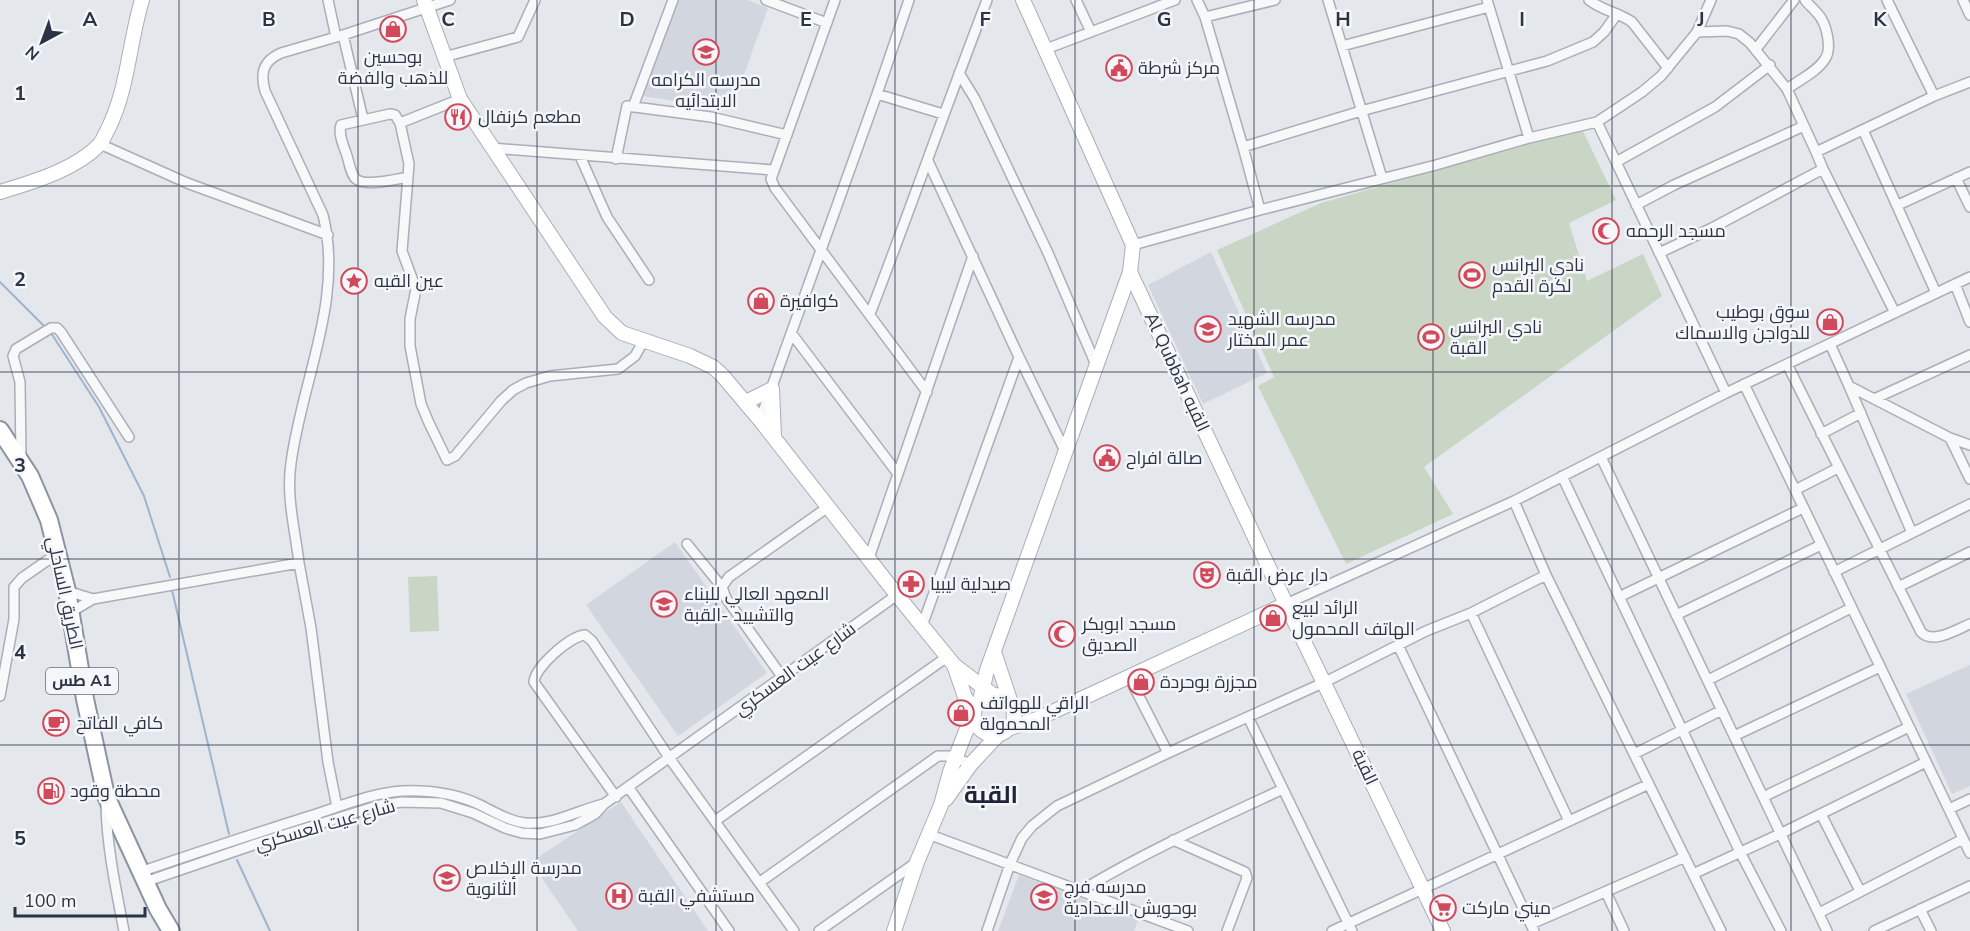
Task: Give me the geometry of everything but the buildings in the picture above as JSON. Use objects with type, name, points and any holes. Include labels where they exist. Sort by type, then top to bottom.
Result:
[{"type":"highway","name":"الطريق الساحلي","points":[[0,430],[21,459],[40,497],[58,553],[71,612],[85,699],[106,796],[142,877],[171,931]]},
{"type":"street","points":[[0,192],[42,179],[83,158],[100,144],[121,94],[142,0]]},
{"type":"street","points":[[327,0],[363,119]]},
{"type":"street","points":[[337,807],[328,762],[311,628],[290,514],[290,465],[293,445],[325,309],[330,262],[328,235],[323,215],[261,78],[263,68],[274,56],[339,36],[425,4],[450,0]]},
{"type":"street","points":[[444,57],[518,37],[535,0]]},
{"type":"street","points":[[633,107],[673,0]]},
{"type":"street","points":[[766,0],[826,23]]},
{"type":"street","points":[[835,0],[771,179],[927,392]]},
{"type":"street","points":[[760,420],[877,94],[907,0]]},
{"type":"street","points":[[870,314],[987,0]]},
{"type":"street","points":[[1023,0],[1133,245],[1130,272],[994,652],[981,702],[980,729],[992,735],[1037,719],[1514,501],[1743,384],[1970,277]]},
{"type":"street","points":[[1076,0],[1091,32]]},
{"type":"street","points":[[1046,49],[1156,3],[1175,0]]},
{"type":"street","points":[[1197,0],[1204,17],[1260,210]]},
{"type":"street","points":[[1204,17],[1275,0]]},
{"type":"street","points":[[1328,0],[1382,178]]},
{"type":"street","points":[[1589,0],[1601,9],[1632,22],[1668,68]]},
{"type":"street","points":[[1133,245],[1436,165],[1529,138],[1597,122],[1662,76],[1697,32],[1711,0]]},
{"type":"street","points":[[1756,49],[1794,0]]},
{"type":"street","points":[[1787,89],[1817,67],[1825,59],[1828,50],[1827,32],[1821,19],[1805,0]]},
{"type":"street","points":[[1887,0],[1934,96]]},
{"type":"street","points":[[1963,0],[1970,13]]},
{"type":"street","points":[[425,4],[460,99],[605,317],[622,333],[690,356],[713,367],[746,402],[981,702]]},
{"type":"street","points":[[1342,46],[1488,4],[1529,138]]},
{"type":"street","points":[[1243,147],[1361,111],[1546,61],[1593,42],[1604,32],[1617,14]]},
{"type":"street","points":[[1697,32],[1727,31],[1739,34],[1770,65],[1787,89],[1823,169],[1895,313]]},
{"type":"street","points":[[1616,162],[1715,107],[1770,65]]},
{"type":"street","points":[[959,73],[975,99],[1048,253],[1096,364]]},
{"type":"street","points":[[1816,152],[1934,96],[1970,82]]},
{"type":"street","points":[[877,94],[943,114]]},
{"type":"street","points":[[400,123],[460,99]]},
{"type":"street","points":[[616,159],[627,106],[711,117],[786,135]]},
{"type":"street","points":[[408,177],[363,183],[354,177],[340,129],[345,123],[392,114],[400,123],[409,158],[408,177],[402,251],[416,289],[410,319],[410,346],[422,404],[447,460],[455,456],[513,390],[526,383],[550,376],[618,369],[635,356],[643,342]]},
{"type":"street","points":[[1597,122],[1726,393]]},
{"type":"street","points":[[1636,205],[1674,185],[1804,126]]},
{"type":"street","points":[[1863,130],[1936,293]]},
{"type":"street","points":[[100,144],[188,183],[328,235]]},
{"type":"street","points":[[492,148],[773,170]]},
{"type":"street","points":[[580,156],[607,218],[649,280]]},
{"type":"street","points":[[928,161],[1066,453]]},
{"type":"street","points":[[1659,253],[1712,228],[1823,169]]},
{"type":"street","points":[[1898,205],[1970,172]]},
{"type":"street","points":[[1956,178],[1970,207]]},
{"type":"street","points":[[869,558],[973,256]]},
{"type":"street","name":"Al Qubbah القبه","points":[[1130,272],[1286,604]]},
{"type":"street","points":[[1955,284],[1970,322]]},
{"type":"street","points":[[21,459],[20,382],[13,356],[16,349],[51,328],[57,328],[61,332],[129,437]]},
{"type":"street","points":[[792,334],[898,474]]},
{"type":"street","points":[[1830,344],[1912,533]]},
{"type":"street","points":[[1874,399],[1970,355]]},
{"type":"street","points":[[922,626],[1019,357]]},
{"type":"street","points":[[1787,364],[1879,550],[1925,636],[1934,638],[1970,624]]},
{"type":"street","points":[[1743,384],[1970,853]]},
{"type":"street","points":[[1849,386],[1950,438],[1970,445]]},
{"type":"street","points":[[746,402],[772,389]]},
{"type":"street","points":[[772,389],[774,437]]},
{"type":"street","points":[[1821,434],[1861,413]]},
{"type":"street","points":[[1950,438],[1970,479]]},
{"type":"street","points":[[1601,457],[1827,931]]},
{"type":"street","points":[[1795,490],[1838,468]]},
{"type":"street","points":[[1562,476],[1740,852],[1781,931]]},
{"type":"street","points":[[1514,501],[1546,575],[1721,931]]},
{"type":"street","points":[[1834,572],[1970,504]]},
{"type":"street","points":[[722,587],[729,577],[828,507]]},
{"type":"street","points":[[1619,597],[1803,508]]},
{"type":"street","points":[[687,544],[722,587],[726,598],[783,678]]},
{"type":"street","points":[[1676,615],[1821,545]]},
{"type":"street","points":[[1898,587],[1970,552]]},
{"type":"street","points":[[0,696],[14,619],[14,587],[22,578],[58,553]]},
{"type":"street","points":[[71,612],[93,600],[299,562]]},
{"type":"street","points":[[987,931],[1019,844],[1042,817],[1057,806],[1325,682],[1546,575]]},
{"type":"street","points":[[67,591],[93,600]]},
{"type":"street","name":"شارع عيت العسكري","points":[[142,877],[337,807],[378,795],[411,791],[442,793],[476,803],[507,818],[530,823],[555,820],[604,804],[897,595]]},
{"type":"street","name":"القبة","points":[[1286,604],[1443,931]]},
{"type":"street","points":[[1708,680],[1851,608]]},
{"type":"street","points":[[1471,613],[1569,821]]},
{"type":"street","points":[[616,797],[534,682],[536,675],[565,644],[582,634],[588,638],[670,759],[795,931]]},
{"type":"street","points":[[1398,645],[1532,927],[1685,857]]},
{"type":"street","points":[[941,806],[971,764],[1004,731],[1015,716],[994,652]]},
{"type":"street","points":[[951,661],[965,697],[981,702],[1000,695],[1011,703]]},
{"type":"street","points":[[715,821],[951,661]]},
{"type":"street","points":[[1734,736],[1880,667]]},
{"type":"street","points":[[1129,677],[1168,753]]},
{"type":"street","points":[[894,931],[917,862],[941,806],[955,758],[981,702]]},
{"type":"street","points":[[1634,754],[1722,711]]},
{"type":"street","points":[[1248,717],[1350,927]]},
{"type":"street","points":[[1763,797],[1909,727]]},
{"type":"street","points":[[760,882],[938,756],[945,755],[971,764]]},
{"type":"street","points":[[1693,874],[1926,762]]},
{"type":"street","points":[[1332,931],[1350,927],[1422,888],[1649,784]]},
{"type":"street","points":[[628,789],[729,931]]},
{"type":"street","points":[[1082,890],[1126,863],[1283,789]]},
{"type":"street","points":[[378,795],[380,805]]},
{"type":"street","points":[[106,796],[108,838],[124,931]]},
{"type":"street","points":[[1948,809],[1970,799]]},
{"type":"street","name":"شارع عيت العسكري","points":[[142,877],[380,805],[402,802],[441,803],[473,813],[505,828],[522,833],[540,834],[575,825],[595,814],[604,804]]},
{"type":"street","points":[[1821,814],[1860,891]]},
{"type":"street","points":[[928,834],[1082,890],[1167,928],[1188,931]]},
{"type":"street","points":[[1819,913],[1963,838]]},
{"type":"street","points":[[1173,840],[1245,872],[1247,878],[1227,931]]},
{"type":"street","points":[[819,931],[917,862]]},
{"type":"street","points":[[1874,931],[1970,886]]},
{"type":"street","points":[[1606,892],[1624,931]]},
{"type":"street","points":[[1920,909],[1931,931]]},
{"type":"shaded area","name":"مدرسه الكرامه الابتدائيه","points":[[679,0],[747,0],[768,8],[731,110],[643,96]]},
{"type":"shaded area","name":"مدرسه الشهيد عمر المختار","points":[[1211,252],[1267,373],[1203,404],[1148,285]]},
{"type":"shaded area","points":[[675,542],[767,673],[678,736],[586,605]]},
{"type":"shaded area","points":[[1970,665],[1970,786],[1952,794],[1906,694]]},
{"type":"shaded area","name":"مستشفي القبة","points":[[621,802],[708,931],[578,931],[531,862]]},
{"type":"shaded area","name":"مدرسه فرج بوحويش الاعدادية","points":[[1019,875],[1138,920],[1134,931],[998,931]]},
{"type":"green space","name":"نادي البرانس القبة","points":[[1582,129],[1616,200],[1569,223],[1587,281],[1643,254],[1662,296],[1424,467],[1453,514],[1346,564],[1258,386],[1274,377],[1217,250],[1321,203]]},
{"type":"green space","points":[[437,576],[439,631],[410,632],[408,577]]},
{"type":"waterway","points":[[0,282],[45,327]]},
{"type":"waterway","points":[[51,333],[99,407],[144,496],[170,577]]},
{"type":"waterway","points":[[172,590],[229,834]]},
{"type":"waterway","points":[[237,860],[270,931]]},
{"type":"place","name":"بوحسين للذهب والفضة","points":[[393,29]]},
{"type":"place","name":"مدرسه الكرامه الابتدائيه","points":[[706,52]]},
{"type":"place","name":"مركز شرطة","points":[[1119,68]]},
{"type":"place","name":"مطعم كرنفال","points":[[458,117]]},
{"type":"place","name":"مسجد الرحمه","points":[[1606,231]]},
{"type":"place","name":"نادي البرانس لكرة القدم","points":[[1472,275]]},
{"type":"place","name":"عين القبه","points":[[354,281]]},
{"type":"place","name":"كوافيرة","points":[[761,301]]},
{"type":"place","name":"سوق بوطيب للدواجن والاسماك","points":[[1830,322]]},
{"type":"place","name":"مدرسه الشهيد عمر المختار","points":[[1208,329]]},
{"type":"place","name":"نادي البرانس القبة","points":[[1431,337]]},
{"type":"place","name":"صالة افراح","points":[[1107,458]]},
{"type":"place","name":"دار عرض القبة","points":[[1207,575]]},
{"type":"place","name":"صيدلية ليبيا","points":[[911,584]]},
{"type":"place","name":"المعهد العالي للبناء والتشييد -القبة","points":[[664,604]]},
{"type":"place","name":"الرائد لبيع الهاتف المحمول","points":[[1273,618]]},
{"type":"place","name":"مسجد ابوبكر الصديق","points":[[1062,634]]},
{"type":"place","name":"مجزرة بوحردة","points":[[1141,682]]},
{"type":"place","name":"الراقي للهواتف المحمولة","points":[[961,713]]},
{"type":"place","name":"كافي الفاتح","points":[[56,723]]},
{"type":"place","name":"محطة وقود","points":[[51,791]]},
{"type":"place","name":"مدرسة الإخلاص الثانوية","points":[[447,878]]},
{"type":"place","name":"مستشفي القبة","points":[[619,896]]},
{"type":"place","name":"مدرسه فرج بوحويش الاعدادية","points":[[1044,897]]},
{"type":"place","name":"ميني ماركت","points":[[1443,908]]},
{"type":"district","name":"القبة","points":[[991,795]]}]
